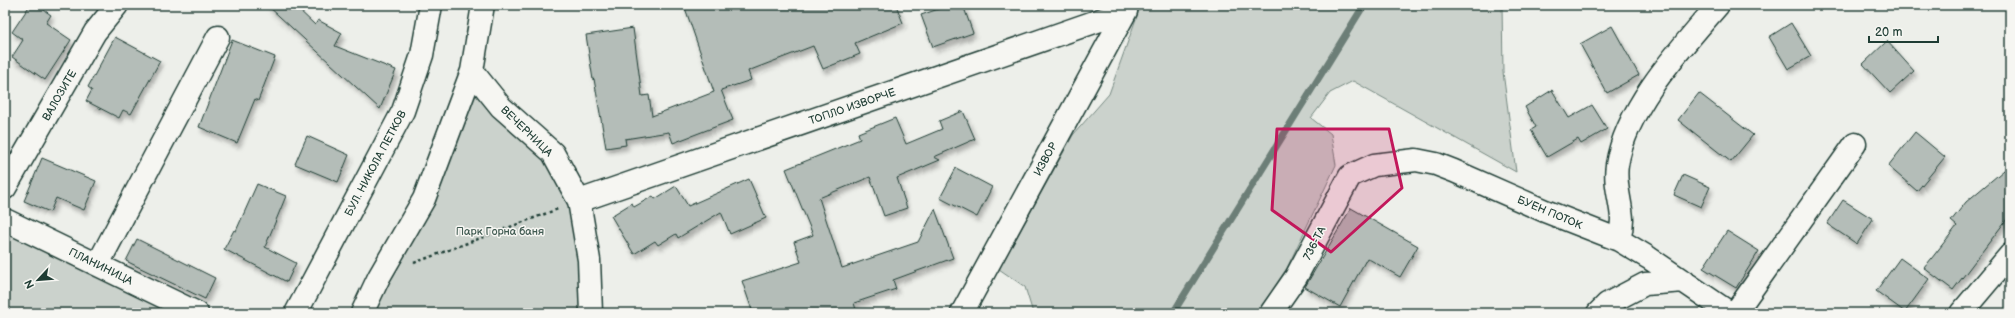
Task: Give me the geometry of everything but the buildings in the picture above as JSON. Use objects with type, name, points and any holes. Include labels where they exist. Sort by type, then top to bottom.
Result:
[{"type":"street","name":"ВАЛОЗИТЕ","points":[[5,188],[95,32],[117,5]]},
{"type":"street","name":"БУЛ. НИКОЛА ПЕТКОВ","points":[[296,313],[403,111],[422,55],[431,5]]},
{"type":"street","points":[[362,313],[379,277],[424,199],[472,71],[483,5]]},
{"type":"street","points":[[1619,240],[1622,217],[1617,190],[1617,166],[1623,140],[1634,118],[1660,76],[1718,5]]},
{"type":"street","name":"ТОПЛО ИЗВОРЧЕ","points":[[579,201],[1127,8]]},
{"type":"street","name":"ИЗВОР","points":[[962,313],[1127,8]]},
{"type":"street","points":[[98,264],[218,37]]},
{"type":"street","name":"ВЕЧЕРНИЦА","points":[[472,71],[501,107],[553,153],[579,201],[589,260],[591,313]]},
{"type":"street","points":[[1735,313],[1855,144]]},
{"type":"street","name":"БУЕН ПОТОК","points":[[1355,173],[1374,165],[1400,161],[1416,160],[1436,164],[1619,240],[1684,281],[1730,313]]},
{"type":"street","name":"736-ТА","points":[[1271,313],[1296,277],[1344,182],[1355,173]]},
{"type":"street","name":"ПЛАНИНИЦА","points":[[5,220],[197,313]]},
{"type":"street","points":[[1961,313],[2010,255]]},
{"type":"street","points":[[1598,313],[1608,304],[1645,284],[1684,281]]},
{"type":"path","points":[[379,277],[579,201]]},
{"type":"highlighted area","points":[[1277,129],[1389,129],[1402,188],[1331,252],[1272,210]]},
{"type":"green space","points":[[1141,5],[1502,5],[1503,72],[1516,172],[1353,81],[1330,93],[1311,118],[1331,134],[1336,165],[1287,268],[1257,313],[1033,313],[1025,287],[999,269],[1073,135],[1109,94]]},
{"type":"green space","name":"Парк Горна баня","points":[[472,71],[579,201],[591,313],[362,313]]},
{"type":"green space","points":[[5,220],[197,313],[5,313]]},
{"type":"waterway","points":[[1173,313],[1364,5]]}]
